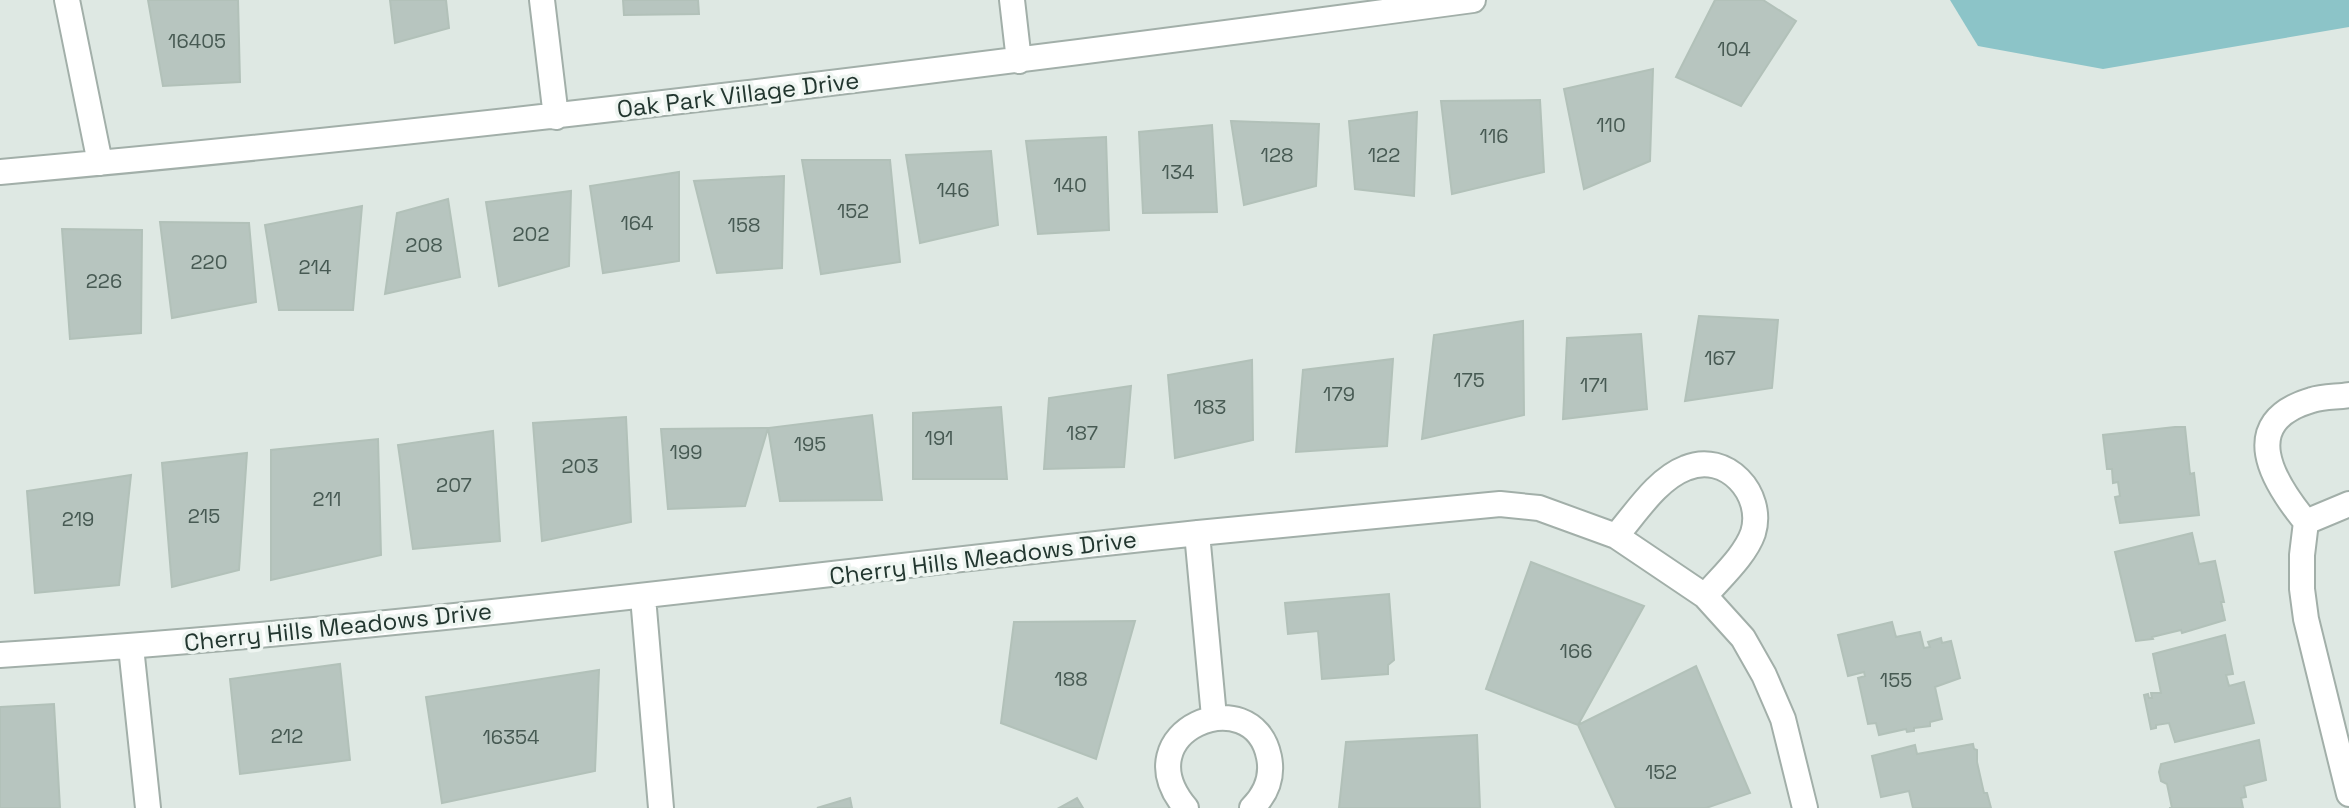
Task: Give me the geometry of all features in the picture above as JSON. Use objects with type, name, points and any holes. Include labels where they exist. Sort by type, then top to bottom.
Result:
[{"type":"street","points":[[67,0],[100,163]]},
{"type":"street","points":[[542,0],[556,117]]},
{"type":"street","points":[[1012,0],[1019,61]]},
{"type":"street","name":"Oak Park Village Drive","points":[[0,172],[556,117],[1019,61],[1473,0]]},
{"type":"street","points":[[2349,395],[2299,404],[2275,424],[2267,443],[2268,461],[2275,480],[2306,522],[2302,567],[2306,619],[2349,794]]},
{"type":"street","points":[[1616,536],[1666,480],[1687,467],[1705,464],[1723,468],[1738,477],[1753,499],[1756,516],[1753,534],[1705,596]]},
{"type":"street","name":"Cherry Hills Meadows Drive","points":[[0,655],[131,647],[643,597],[1197,533],[1500,504],[1539,508],[1616,536],[1705,596],[1743,638],[1764,675],[1783,719],[1805,808]]},
{"type":"street","points":[[2306,522],[2349,504]]},
{"type":"street","points":[[1197,533],[1214,717]]},
{"type":"street","points":[[643,597],[661,808]]},
{"type":"street","points":[[131,647],[148,808]]},
{"type":"street","points":[[1186,808],[1175,795],[1169,778],[1172,747],[1182,733],[1197,722],[1214,717],[1226,717],[1243,723],[1257,733],[1267,749],[1269,783],[1252,808]]},
{"type":"water","points":[[1950,0],[2349,0],[2349,27],[2103,69],[1978,46]]},
{"type":"building","points":[[148,0],[238,0],[240,82],[163,86]]},
{"type":"building","points":[[390,0],[446,0],[449,28],[395,43]]},
{"type":"building","points":[[623,0],[698,0],[699,14],[624,15]]},
{"type":"building","points":[[1715,0],[1763,0],[1796,21],[1741,106],[1676,77]]},
{"type":"building","points":[[1653,69],[1650,161],[1584,189],[1564,89]]},
{"type":"building","points":[[1540,100],[1544,172],[1452,194],[1441,101]]},
{"type":"building","points":[[1417,112],[1414,196],[1355,189],[1349,121]]},
{"type":"building","points":[[1231,121],[1319,124],[1316,186],[1244,205]]},
{"type":"building","points":[[1212,125],[1217,212],[1143,213],[1139,132]]},
{"type":"building","points":[[1106,137],[1109,230],[1038,234],[1026,141]]},
{"type":"building","points":[[991,151],[998,225],[920,243],[906,155]]},
{"type":"building","points":[[802,160],[890,160],[900,262],[821,274]]},
{"type":"building","points":[[679,172],[679,261],[603,273],[590,186]]},
{"type":"building","points":[[784,176],[782,268],[717,273],[694,181]]},
{"type":"building","points":[[571,191],[569,266],[499,286],[486,202]]},
{"type":"building","points":[[448,199],[460,277],[385,294],[397,213]]},
{"type":"building","points":[[362,206],[353,310],[279,310],[265,225]]},
{"type":"building","points":[[160,222],[249,223],[256,302],[172,318]]},
{"type":"building","points":[[62,229],[142,230],[141,333],[70,339]]},
{"type":"building","points":[[1699,316],[1778,320],[1772,388],[1685,401]]},
{"type":"building","points":[[1523,321],[1524,415],[1422,439],[1434,335]]},
{"type":"building","points":[[1641,334],[1647,409],[1563,419],[1567,338]]},
{"type":"building","points":[[1393,359],[1387,446],[1296,452],[1303,370]]},
{"type":"building","points":[[1252,360],[1253,440],[1175,458],[1168,375]]},
{"type":"building","points":[[1131,386],[1124,467],[1044,469],[1049,398]]},
{"type":"building","points":[[1001,407],[1007,479],[913,479],[913,413]]},
{"type":"building","points":[[872,415],[882,500],[780,501],[768,428]]},
{"type":"building","points":[[626,417],[631,522],[542,541],[533,423]]},
{"type":"building","points":[[2185,427],[2190,474],[2194,473],[2199,515],[2120,523],[2115,497],[2120,496],[2118,482],[2113,483],[2112,469],[2107,469],[2103,435]]},
{"type":"building","points":[[768,428],[745,506],[668,509],[661,429]]},
{"type":"building","points":[[493,431],[500,541],[413,549],[398,445]]},
{"type":"building","points":[[378,439],[381,555],[271,580],[271,450]]},
{"type":"building","points":[[247,453],[239,570],[172,587],[162,463]]},
{"type":"building","points":[[131,475],[119,585],[35,593],[27,491]]},
{"type":"building","points":[[2192,533],[2199,564],[2215,561],[2225,620],[2182,633],[2181,630],[2136,641],[2115,552]]},
{"type":"building","points":[[1531,562],[1644,606],[1578,725],[1486,689]]},
{"type":"building","points":[[1389,594],[1394,660],[1388,665],[1388,674],[1322,679],[1318,631],[1288,634],[1285,603]]},
{"type":"building","points":[[1135,621],[1096,759],[1001,723],[1014,622]]},
{"type":"building","points":[[1892,622],[1896,637],[1920,632],[1924,648],[1930,647],[1928,642],[1941,638],[1942,643],[1951,641],[1960,678],[1935,687],[1942,719],[1930,722],[1930,726],[1914,728],[1914,731],[1907,732],[1906,729],[1879,735],[1876,723],[1868,724],[1858,678],[1865,676],[1864,672],[1848,676],[1838,635]]},
{"type":"building","points":[[2225,635],[2233,674],[2226,675],[2229,686],[2244,682],[2254,723],[2175,742],[2169,723],[2151,729],[2144,695],[2152,698],[2151,693],[2161,693],[2153,654]]},
{"type":"building","points":[[340,664],[350,760],[240,774],[230,679]]},
{"type":"building","points":[[1696,666],[1750,793],[1706,808],[1616,808],[1578,725]]},
{"type":"building","points":[[599,670],[595,771],[442,803],[426,697]]},
{"type":"building","points":[[54,704],[60,808],[0,808],[0,707]]},
{"type":"building","points":[[1477,735],[1480,808],[1339,808],[1346,742]]},
{"type":"building","points":[[2259,740],[2266,780],[2244,786],[2246,797],[2241,798],[2243,808],[2172,808],[2167,784],[2161,781],[2161,764]]},
{"type":"building","points":[[1973,744],[1977,750],[1984,793],[1987,793],[1991,808],[1913,808],[1909,791],[1881,797],[1872,756],[1915,745],[1917,754]]},
{"type":"building","points":[[850,798],[852,808],[817,808]]},
{"type":"building","points":[[1077,798],[1083,808],[1059,808]]}]
